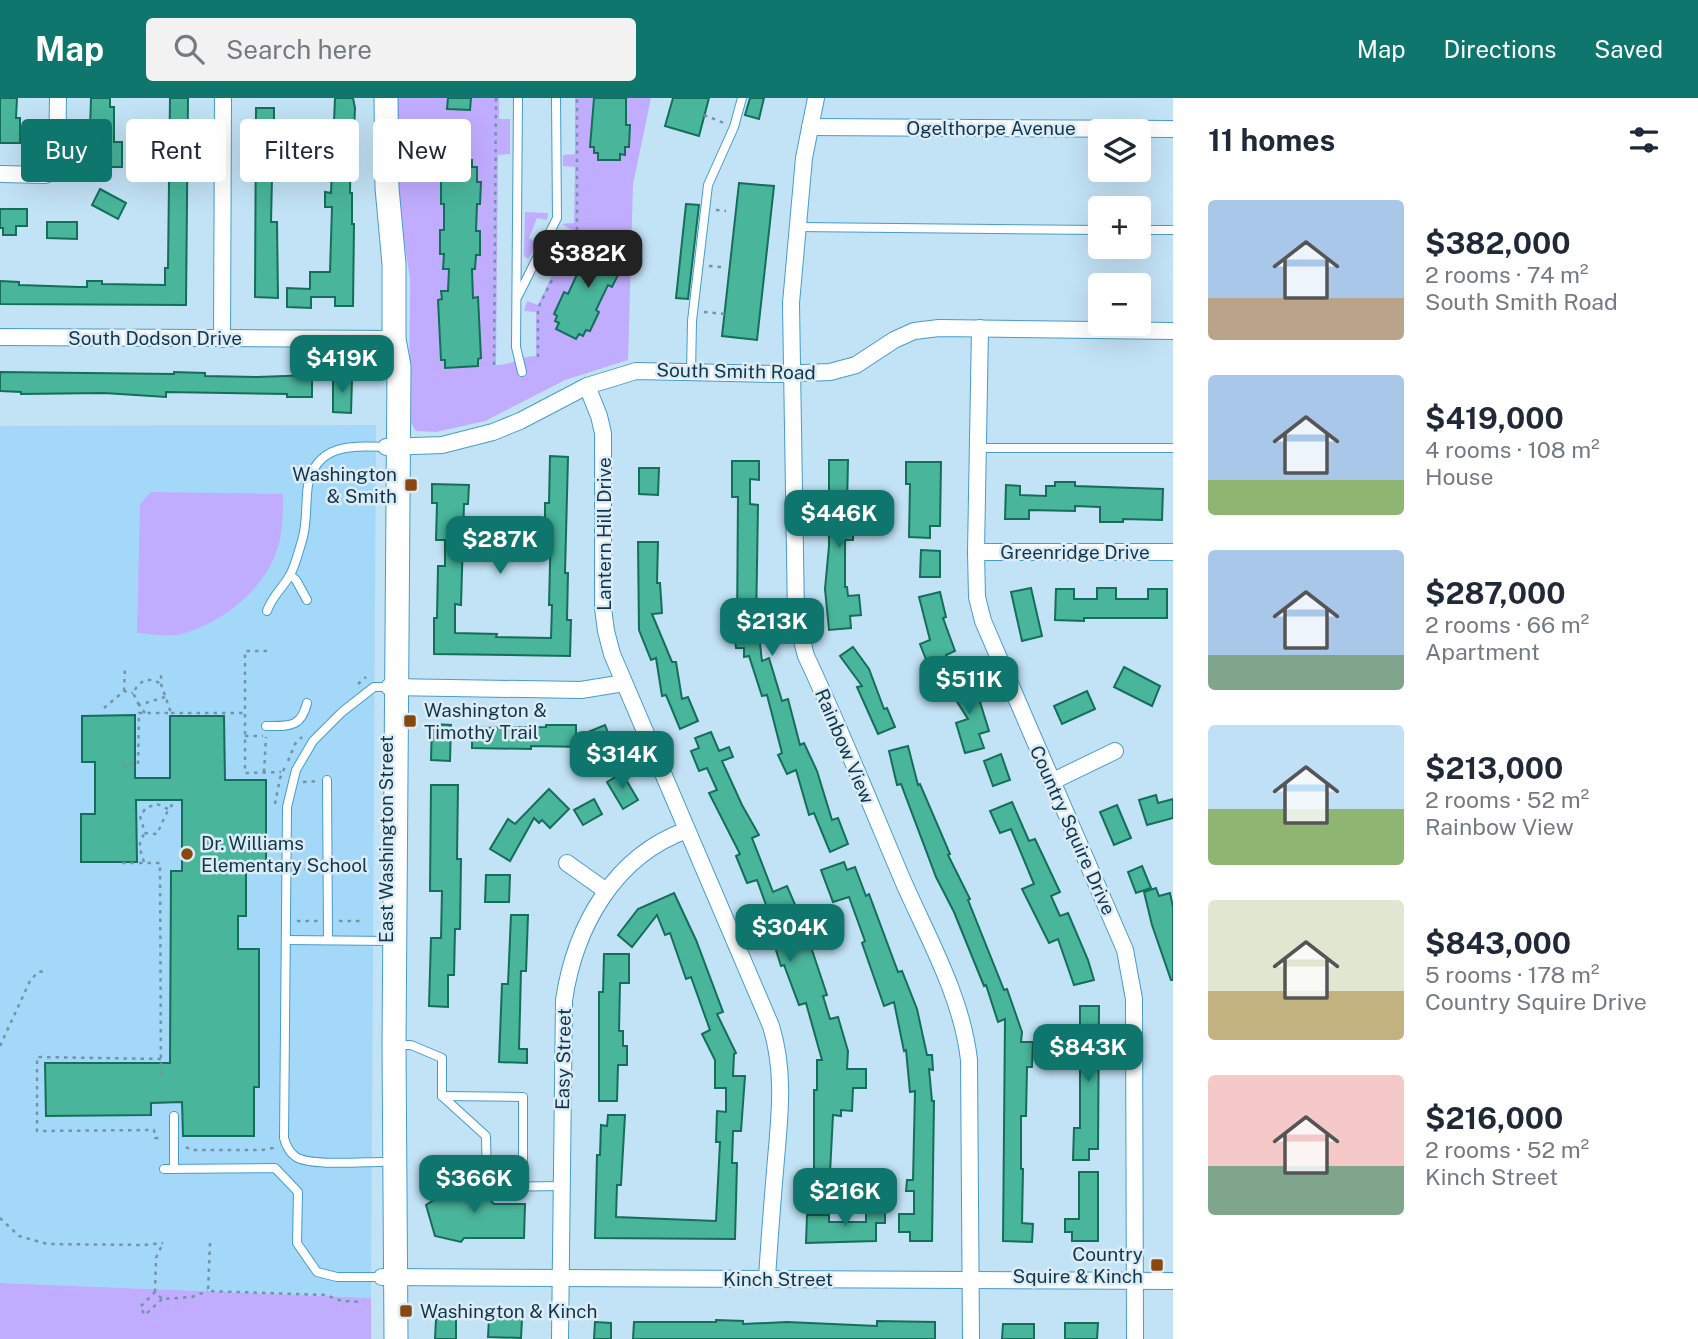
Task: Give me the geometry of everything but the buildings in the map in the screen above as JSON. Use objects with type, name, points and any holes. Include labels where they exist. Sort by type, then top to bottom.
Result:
[{"type":"main road","name":"East Washington Street","points":[[383,1339],[388,1277],[392,687],[392,447],[386,368],[394,340],[394,264],[387,188],[386,98]]},
{"type":"main road","name":"East Washington Street","points":[[389,1044],[381,1162],[388,1277],[396,1339]]},
{"type":"street","points":[[0,174],[44,174],[54,171],[58,163],[58,98]]},
{"type":"street","points":[[222,339],[223,98]]},
{"type":"street","name":"Rainbow View","points":[[816,98],[797,227],[791,303],[796,617],[806,656],[962,1020],[969,1060],[971,1339]]},
{"type":"street","name":"Ogelthorpe Avenue","points":[[810,127],[1173,129]]},
{"type":"street","name":"South Smith Road","points":[[392,447],[442,445],[493,432],[587,386],[636,371],[793,374],[830,372],[856,365],[894,340],[915,331],[939,328],[1173,331]]},
{"type":"street","name":"Country Squire Drive","points":[[980,328],[976,552],[977,597],[982,621],[1125,950],[1135,999],[1135,1339]]},
{"type":"street","name":"South Dodson Drive","points":[[0,337],[394,340]]},
{"type":"street","name":"Lantern Hill Drive","points":[[587,386],[603,433],[603,608],[606,631],[624,683],[771,1026],[777,1046],[781,1070],[781,1100],[766,1279]]},
{"type":"street","name":"Greenridge Drive","points":[[976,552],[1173,552]]},
{"type":"street","points":[[392,687],[581,690],[624,683]]},
{"type":"street","points":[[1051,782],[1115,751]]},
{"type":"street","name":"Easy Street","points":[[560,1339],[563,1036],[567,980],[574,950],[605,890],[639,856],[656,844],[687,830]]},
{"type":"street","points":[[567,863],[605,890]]},
{"type":"street","name":"Kinch Street","points":[[388,1277],[1173,1281]]},
{"type":"lane","points":[[518,98],[516,347],[522,372]]},
{"type":"lane","points":[[516,299],[557,218],[556,98]]},
{"type":"lane","points":[[691,373],[694,311],[708,185],[734,127],[742,98]]},
{"type":"lane","points":[[797,227],[1088,230]]},
{"type":"lane","points":[[1151,230],[1173,230]]},
{"type":"lane","points":[[267,611],[270,600],[290,575],[303,541],[308,485],[315,465],[330,452],[350,447],[392,447]]},
{"type":"lane","points":[[978,448],[1173,448]]},
{"type":"lane","points":[[290,575],[296,580],[307,600]]},
{"type":"lane","points":[[381,1162],[305,1161],[294,1156],[284,1138],[287,807],[296,770],[313,741],[342,712],[374,687],[392,687]]},
{"type":"lane","points":[[266,726],[288,726],[296,723],[304,716],[307,703]]},
{"type":"lane","points":[[327,780],[328,940]]},
{"type":"lane","points":[[286,940],[391,941]]},
{"type":"lane","points":[[389,1044],[411,1045],[442,1058],[442,1096],[486,1136],[487,1187],[562,1186]]},
{"type":"lane","points":[[442,1096],[523,1097],[523,1187]]},
{"type":"lane","points":[[174,1116],[174,1169]]},
{"type":"lane","points":[[164,1169],[275,1168],[298,1192],[297,1243],[317,1272],[337,1278],[388,1277]]},
{"type":"path","points":[[494,365],[496,98]]},
{"type":"path","points":[[705,115],[734,127]]},
{"type":"path","points":[[694,311],[725,314]]},
{"type":"path","points":[[267,651],[245,651],[245,773],[282,771]]},
{"type":"path","points":[[104,708],[124,691],[125,668]]},
{"type":"path","points":[[161,671],[161,684],[171,713]]},
{"type":"path","points":[[356,685],[366,677]]},
{"type":"path","points":[[133,693],[145,679],[152,678],[161,684]]},
{"type":"path","points":[[124,691],[133,693]]},
{"type":"path","points":[[133,693],[145,713]]},
{"type":"path","points":[[139,705],[165,697]]},
{"type":"path","points":[[125,768],[125,764],[138,764],[139,713],[245,713]]},
{"type":"path","points":[[264,772],[266,726]]},
{"type":"path","points":[[275,805],[282,771],[295,744],[303,736]]},
{"type":"path","points":[[145,833],[140,816],[146,808],[157,804],[168,809]]},
{"type":"path","points":[[145,833],[157,834],[173,804]]},
{"type":"path","points":[[144,863],[139,849],[140,839],[145,833]]},
{"type":"path","points":[[271,869],[275,862]]},
{"type":"path","points":[[122,863],[160,863],[161,1080]]},
{"type":"path","points":[[271,869],[328,869]]},
{"type":"path","points":[[271,869],[276,874]]},
{"type":"path","points":[[0,1046],[30,981],[38,972],[48,971]]},
{"type":"path","points":[[161,1059],[37,1057],[37,1130],[154,1130],[155,1138],[182,1138],[181,1145],[191,1150],[262,1150],[273,1147],[276,1140]]},
{"type":"path","points":[[0,1218],[19,1236],[47,1244],[163,1243],[156,1258],[155,1292],[140,1307],[145,1315],[162,1299],[192,1297],[208,1292],[326,1295],[342,1301],[363,1302]]},
{"type":"path","points":[[208,1292],[210,1243]]},
{"type":"path","points":[[155,1292],[162,1299]]},
{"type":"shaded area","points":[[393,98],[499,98],[499,119],[510,119],[510,154],[498,155],[496,365],[536,356],[536,312],[524,311],[527,301],[538,305],[573,231],[562,224],[574,223],[575,167],[563,166],[563,155],[575,154],[575,98],[651,98],[633,184],[628,360],[565,380],[485,421],[436,432],[416,431],[409,420],[410,278],[394,182],[471,182],[471,119],[393,119]]},
{"type":"shaded area","points":[[525,212],[548,213],[547,220],[537,218],[529,238],[536,242],[536,245],[528,259],[524,256]]},
{"type":"shaded area","name":"Dr. Williams Elementary School","points":[[376,425],[371,1298],[0,1283],[0,426]]},
{"type":"shaded area","points":[[151,492],[283,494],[278,546],[270,567],[261,580],[240,603],[227,612],[199,628],[179,634],[137,633],[140,504]]},
{"type":"shaded area","points":[[0,1283],[371,1298],[371,1339],[0,1339]]},
{"type":"place","name":"Washington & Smith","points":[[411,485]]},
{"type":"place","name":"Washington & Timothy Trail","points":[[410,721]]},
{"type":"place","name":"Dr. Williams Elementary School","points":[[187,854]]},
{"type":"place","name":"Country Squire & Kinch","points":[[1157,1265]]},
{"type":"place","name":"Washington & Kinch","points":[[406,1311]]}]
